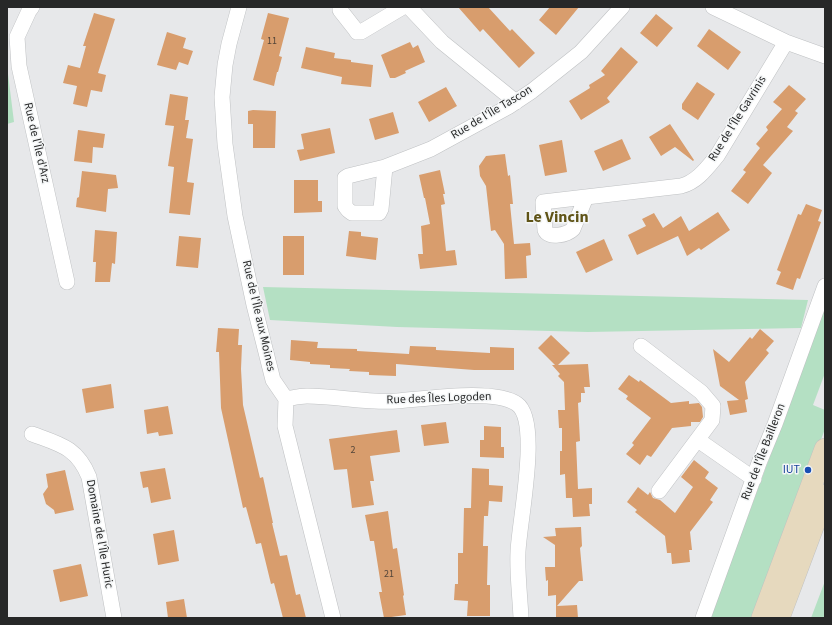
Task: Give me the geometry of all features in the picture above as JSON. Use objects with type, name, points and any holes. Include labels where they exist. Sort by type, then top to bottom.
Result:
[{"type":"main road","points":[[762,618],[825,449]]},
{"type":"main road","points":[[779,618],[825,495]]},
{"type":"street","name":"Rue de l'Île d'Arz","points":[[32,7],[17,37],[19,66],[67,282]]},
{"type":"street","name":"Rue de l'Île aux Moines","points":[[239,7],[228,44],[225,65],[222,97],[225,144],[235,216],[254,305],[273,380],[286,399]]},
{"type":"street","points":[[340,7],[340,10],[358,32],[361,32],[403,7]]},
{"type":"street","points":[[409,7],[442,42],[516,102]]},
{"type":"street","name":"Rue de l'Île Tascon","points":[[385,167],[431,149],[516,102],[581,52],[622,7]]},
{"type":"street","points":[[713,7],[786,42],[825,56]]},
{"type":"street","name":"Rue de l'Île Gavrinis","points":[[586,197],[681,186],[694,181],[717,156],[786,42]]},
{"type":"street","name":"Rue de l'Île Bailleron","points":[[703,618],[759,463],[776,424],[825,286]]},
{"type":"street","points":[[641,346],[701,392],[713,406],[712,420],[659,491]]},
{"type":"street","name":"Rue des Îles Logoden","points":[[286,399],[306,396],[364,401],[390,401],[481,394],[500,397],[516,404],[522,410],[526,420],[528,433],[527,468],[518,551],[518,579],[521,618]]},
{"type":"street","points":[[286,399],[285,426],[333,618]]},
{"type":"street","name":"Domaine de l'Île Huric","points":[[32,434],[64,445],[74,453],[85,467],[89,477],[114,618]]},
{"type":"street","points":[[698,440],[754,479]]},
{"type":"green space","points":[[7,66],[14,122],[7,124]]},
{"type":"green space","points":[[263,287],[808,300],[801,328],[588,332],[397,327],[270,320]]},
{"type":"green space","points":[[825,308],[825,373],[813,405],[825,410],[825,429],[754,618],[710,618]]},
{"type":"green space","points":[[825,581],[825,618],[811,618]]},
{"type":"building","points":[[458,7],[488,7],[510,31],[512,29],[535,53],[519,68],[483,29],[480,32]]},
{"type":"building","points":[[550,7],[579,7],[556,35],[539,20]]},
{"type":"building","points":[[94,13],[115,19],[98,73],[106,75],[102,92],[91,90],[87,107],[73,104],[77,86],[63,83],[68,65],[80,68],[86,46],[83,46]]},
{"type":"building","points":[[268,13],[289,18],[279,56],[282,57],[274,86],[253,80],[264,40],[261,39]]},
{"type":"building","points":[[656,14],[673,28],[657,47],[640,33]]},
{"type":"building","points":[[709,29],[741,52],[728,70],[697,46]]},
{"type":"building","points":[[167,32],[186,38],[183,48],[193,51],[188,65],[179,62],[176,70],[157,65]]},
{"type":"building","points":[[410,42],[413,48],[418,45],[425,62],[405,71],[406,73],[395,78],[390,78],[381,55]]},
{"type":"building","points":[[306,47],[335,53],[334,58],[373,65],[371,87],[341,84],[342,77],[301,68]]},
{"type":"building","points":[[621,47],[638,62],[607,98],[610,102],[581,120],[569,101],[590,88],[589,85],[605,75],[601,71]]},
{"type":"building","points":[[697,82],[715,94],[698,120],[682,109],[682,104]]},
{"type":"building","points":[[789,85],[806,99],[795,111],[798,113],[787,127],[793,131],[763,165],[772,173],[748,204],[731,191],[746,172],[743,170],[760,148],[756,144],[768,130],[766,127],[782,109],[773,102]]},
{"type":"building","points":[[446,87],[457,106],[429,122],[418,102]]},
{"type":"building","points":[[170,94],[188,97],[185,120],[189,120],[186,138],[193,139],[187,182],[194,183],[190,215],[169,213],[174,167],[168,166],[174,126],[165,125]]},
{"type":"building","points":[[248,111],[276,111],[275,148],[253,148],[253,124],[248,124]]},
{"type":"building","points":[[393,112],[399,133],[375,140],[369,119]]},
{"type":"building","points":[[670,124],[694,160],[693,161],[675,147],[661,156],[649,137]]},
{"type":"building","points":[[330,128],[335,153],[300,161],[297,150],[304,149],[301,134]]},
{"type":"building","points":[[78,130],[105,134],[103,148],[93,147],[92,163],[74,161]]},
{"type":"building","points":[[622,139],[631,159],[603,171],[594,151]]},
{"type":"building","points":[[562,140],[567,172],[545,176],[539,145]]},
{"type":"building","points":[[505,154],[508,176],[510,175],[513,204],[510,204],[514,244],[530,243],[531,255],[526,256],[527,278],[505,279],[504,244],[495,230],[491,231],[486,186],[480,176],[479,166],[486,156]]},
{"type":"building","points":[[440,170],[445,194],[443,194],[445,204],[441,205],[446,251],[455,250],[457,265],[420,269],[418,254],[423,254],[421,226],[430,224],[419,175]]},
{"type":"building","points":[[82,171],[116,175],[118,188],[108,189],[106,212],[76,207],[77,198],[79,197]]},
{"type":"building","points":[[294,180],[318,180],[318,201],[322,201],[322,212],[294,213]]},
{"type":"building","points":[[806,204],[822,210],[818,221],[821,222],[800,279],[797,278],[793,290],[776,284],[781,272],[777,270],[798,214],[801,215]]},
{"type":"building","points":[[718,212],[730,230],[701,250],[699,248],[687,256],[678,236],[637,255],[628,235],[646,226],[642,219],[654,213],[663,228],[681,216],[689,231]]},
{"type":"building","points":[[95,230],[117,232],[115,264],[112,263],[110,282],[95,282],[96,262],[93,262]]},
{"type":"building","points":[[349,231],[361,232],[361,236],[378,238],[376,260],[346,256]]},
{"type":"building","points":[[179,236],[201,238],[198,268],[176,266]]},
{"type":"building","points":[[283,236],[304,236],[304,275],[283,275]]},
{"type":"building","points":[[604,239],[613,260],[586,273],[576,252]]},
{"type":"building","points":[[218,328],[239,329],[238,345],[242,345],[241,369],[243,405],[260,478],[263,477],[280,556],[287,555],[296,595],[300,594],[306,618],[283,618],[274,583],[271,584],[261,543],[256,544],[246,507],[243,508],[221,408],[219,352],[216,352]]},
{"type":"building","points":[[760,329],[774,341],[766,350],[769,353],[745,382],[748,399],[745,400],[747,412],[730,415],[727,401],[739,400],[720,386],[713,349],[729,362],[750,337],[752,339]]},
{"type":"building","points":[[551,335],[570,353],[558,365],[588,364],[590,387],[584,387],[585,393],[581,393],[581,402],[578,403],[580,441],[576,442],[578,489],[592,488],[592,504],[589,504],[590,516],[573,517],[572,498],[566,498],[565,474],[560,475],[562,428],[559,428],[558,410],[565,410],[564,382],[558,376],[560,374],[552,365],[555,365],[538,348]]},
{"type":"building","points":[[291,340],[318,342],[317,348],[357,349],[357,351],[409,354],[410,346],[436,347],[436,350],[490,353],[490,347],[514,348],[514,370],[474,370],[396,364],[396,376],[369,375],[369,372],[349,371],[350,369],[330,368],[330,365],[310,364],[310,362],[290,360]]},
{"type":"building","points":[[629,375],[639,382],[640,380],[671,403],[689,401],[689,404],[699,403],[702,407],[703,417],[700,422],[691,422],[691,426],[672,428],[651,457],[647,455],[640,465],[626,454],[634,445],[632,443],[651,418],[626,399],[628,396],[618,389]]},
{"type":"building","points":[[111,384],[114,408],[86,413],[82,389]]},
{"type":"building","points":[[168,406],[173,434],[159,436],[158,432],[147,434],[144,410]]},
{"type":"building","points":[[446,422],[449,443],[424,446],[421,425]]},
{"type":"building","points":[[484,426],[501,427],[501,447],[504,447],[504,458],[480,457],[480,440],[484,440]]},
{"type":"building","points":[[397,430],[400,452],[370,456],[374,481],[370,481],[374,505],[352,508],[347,469],[334,470],[329,439]]},
{"type":"building","points":[[694,460],[709,472],[705,478],[718,488],[710,500],[713,502],[690,532],[692,550],[689,550],[690,562],[672,564],[671,553],[667,553],[665,536],[635,512],[637,510],[627,502],[638,487],[648,495],[650,492],[653,498],[660,500],[675,513],[693,487],[681,477]]},
{"type":"building","points":[[165,468],[171,499],[151,503],[148,487],[143,488],[140,472]]},
{"type":"building","points":[[472,468],[489,469],[489,485],[503,486],[502,502],[489,501],[488,516],[484,516],[483,546],[488,546],[487,585],[490,585],[490,616],[467,616],[468,601],[454,600],[455,584],[458,584],[458,553],[463,553],[464,508],[471,508]]},
{"type":"building","points":[[65,470],[74,510],[55,514],[54,510],[46,504],[43,494],[48,487],[46,474]]},
{"type":"building","points":[[388,511],[393,549],[397,548],[406,615],[384,618],[379,592],[382,592],[374,541],[370,541],[365,515]]},
{"type":"building","points":[[581,527],[582,546],[580,548],[583,581],[579,581],[557,606],[577,605],[578,618],[556,618],[556,595],[548,596],[548,580],[546,581],[545,567],[555,567],[555,545],[543,537],[556,536],[555,528]]},
{"type":"building","points":[[174,530],[179,561],[158,565],[153,534]]},
{"type":"building","points":[[81,564],[88,596],[60,602],[53,570]]},
{"type":"building","points":[[184,599],[187,618],[168,618],[166,602]]},
{"type":"place","name":"IUT","points":[[808,470]]},
{"type":"district","name":"Le Vincin","points":[[557,218]]}]
